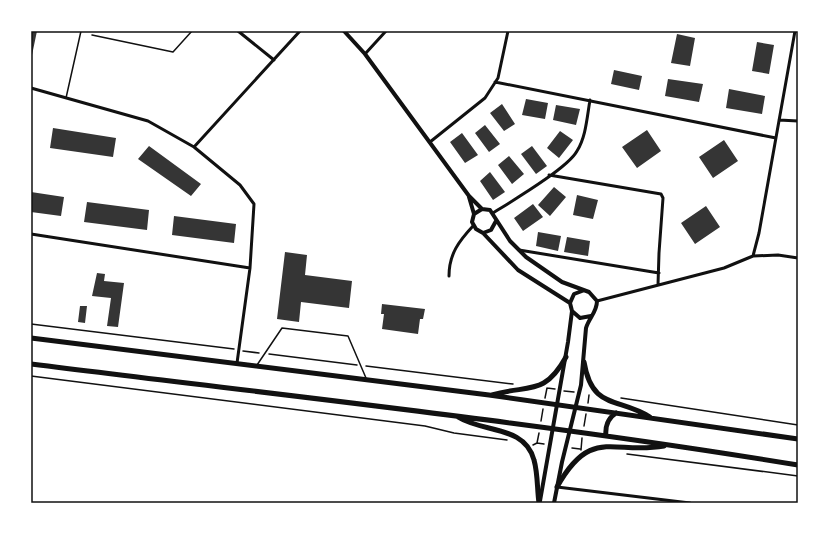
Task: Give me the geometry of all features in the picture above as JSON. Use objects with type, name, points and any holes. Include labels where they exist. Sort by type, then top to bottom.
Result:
[{"type":"main road","points":[[31,338],[576,407],[798,439]]},
{"type":"main road","points":[[489,396],[509,391],[533,389],[545,386],[566,357]]},
{"type":"main road","points":[[584,362],[589,381],[598,395],[609,401],[637,410],[653,418]]},
{"type":"main road","points":[[31,364],[540,427],[669,445],[798,466]]},
{"type":"main road","points":[[606,436],[609,419],[616,413]]},
{"type":"main road","points":[[456,416],[478,427],[513,434],[526,445],[534,461],[539,503]]},
{"type":"main road","points":[[557,487],[575,463],[594,449],[608,446],[649,448],[669,445]]},
{"type":"street","points":[[238,31],[274,60]]},
{"type":"street","points":[[194,147],[300,31]]},
{"type":"street","points":[[344,31],[365,54],[469,196],[482,209]]},
{"type":"street","points":[[365,54],[386,31]]},
{"type":"street","points":[[430,142],[485,98],[495,82],[508,31]]},
{"type":"street","points":[[753,256],[759,233],[795,31]]},
{"type":"street","points":[[495,82],[776,138]]},
{"type":"street","points":[[31,88],[148,121],[194,147],[240,185],[254,204],[250,268],[236,363]]},
{"type":"street","points":[[493,213],[565,164],[577,152],[583,139],[590,100]]},
{"type":"street","points":[[779,120],[798,121]]},
{"type":"street","points":[[549,175],[661,194],[663,198],[658,285]]},
{"type":"street","points":[[469,196],[474,214],[472,222],[473,226],[483,232],[518,270],[570,303]]},
{"type":"street","points":[[474,214],[482,209],[487,209],[493,213],[496,221],[526,257],[562,282],[594,296],[597,301],[597,306],[586,328],[584,362],[579,393],[565,447],[554,503]]},
{"type":"street","points":[[483,232],[491,230],[496,221]]},
{"type":"street","points":[[449,276],[451,254],[460,240],[473,226]]},
{"type":"street","points":[[31,234],[250,268]]},
{"type":"street","points":[[519,250],[658,273]]},
{"type":"street","points":[[597,301],[724,268],[753,256],[778,255],[798,258]]},
{"type":"street","points":[[539,503],[566,357],[572,311],[570,303],[574,294],[583,291]]},
{"type":"street","points":[[572,311],[580,318],[591,316]]},
{"type":"street","points":[[557,487],[690,503]]},
{"type":"lane","points":[[66,99],[81,31]]},
{"type":"lane","points":[[92,35],[173,52],[192,31]]},
{"type":"lane","points":[[257,366],[282,328],[348,336],[367,380]]},
{"type":"path","points":[[31,324],[516,384]]},
{"type":"path","points":[[31,376],[425,426],[447,432],[511,442]]},
{"type":"path","points":[[549,444],[537,443],[544,403],[545,386],[589,395],[580,450],[565,447]]},
{"type":"path","points":[[618,397],[798,425]]},
{"type":"path","points":[[622,453],[798,476]]},
{"type":"building","points":[[31,31],[37,31],[32,55],[31,55]]},
{"type":"building","points":[[677,34],[695,38],[690,66],[671,63]]},
{"type":"building","points":[[757,42],[774,45],[769,74],[752,71]]},
{"type":"building","points":[[614,70],[642,76],[639,90],[611,84]]},
{"type":"building","points":[[668,79],[703,84],[699,102],[665,96]]},
{"type":"building","points":[[729,89],[765,96],[762,114],[726,108]]},
{"type":"building","points":[[526,99],[548,103],[545,119],[522,115]]},
{"type":"building","points":[[502,104],[515,124],[504,131],[490,113]]},
{"type":"building","points":[[556,105],[580,109],[576,125],[553,120]]},
{"type":"building","points":[[485,125],[500,144],[489,152],[475,133]]},
{"type":"building","points":[[53,128],[116,138],[113,157],[50,148]]},
{"type":"building","points":[[647,130],[661,151],[637,168],[622,147]]},
{"type":"building","points":[[560,131],[573,140],[559,158],[547,148]]},
{"type":"building","points":[[462,133],[478,155],[465,163],[450,142]]},
{"type":"building","points":[[724,140],[738,161],[713,178],[699,157]]},
{"type":"building","points":[[149,146],[201,184],[191,196],[138,159]]},
{"type":"building","points":[[532,146],[547,166],[536,174],[521,154]]},
{"type":"building","points":[[509,156],[524,174],[512,184],[498,165]]},
{"type":"building","points":[[490,172],[505,192],[493,200],[480,181]]},
{"type":"building","points":[[554,187],[566,197],[550,216],[538,205]]},
{"type":"building","points":[[31,192],[64,197],[61,216],[31,212]]},
{"type":"building","points":[[577,195],[598,200],[593,219],[573,215]]},
{"type":"building","points":[[87,202],[149,210],[147,230],[84,222]]},
{"type":"building","points":[[533,204],[543,217],[523,231],[514,218]]},
{"type":"building","points":[[706,206],[720,227],[695,244],[681,223]]},
{"type":"building","points":[[174,216],[236,224],[234,243],[172,235]]},
{"type":"building","points":[[538,232],[561,236],[558,251],[536,246]]},
{"type":"building","points":[[567,237],[590,241],[588,256],[564,252]]},
{"type":"building","points":[[285,252],[307,255],[305,275],[352,281],[349,308],[301,302],[299,322],[277,319]]},
{"type":"building","points":[[97,273],[105,274],[104,281],[124,283],[118,327],[107,326],[111,298],[92,296]]},
{"type":"building","points":[[382,304],[425,309],[423,319],[420,319],[418,334],[382,329],[384,314],[381,314]]},
{"type":"building","points":[[80,306],[87,306],[85,323],[78,322]]}]
